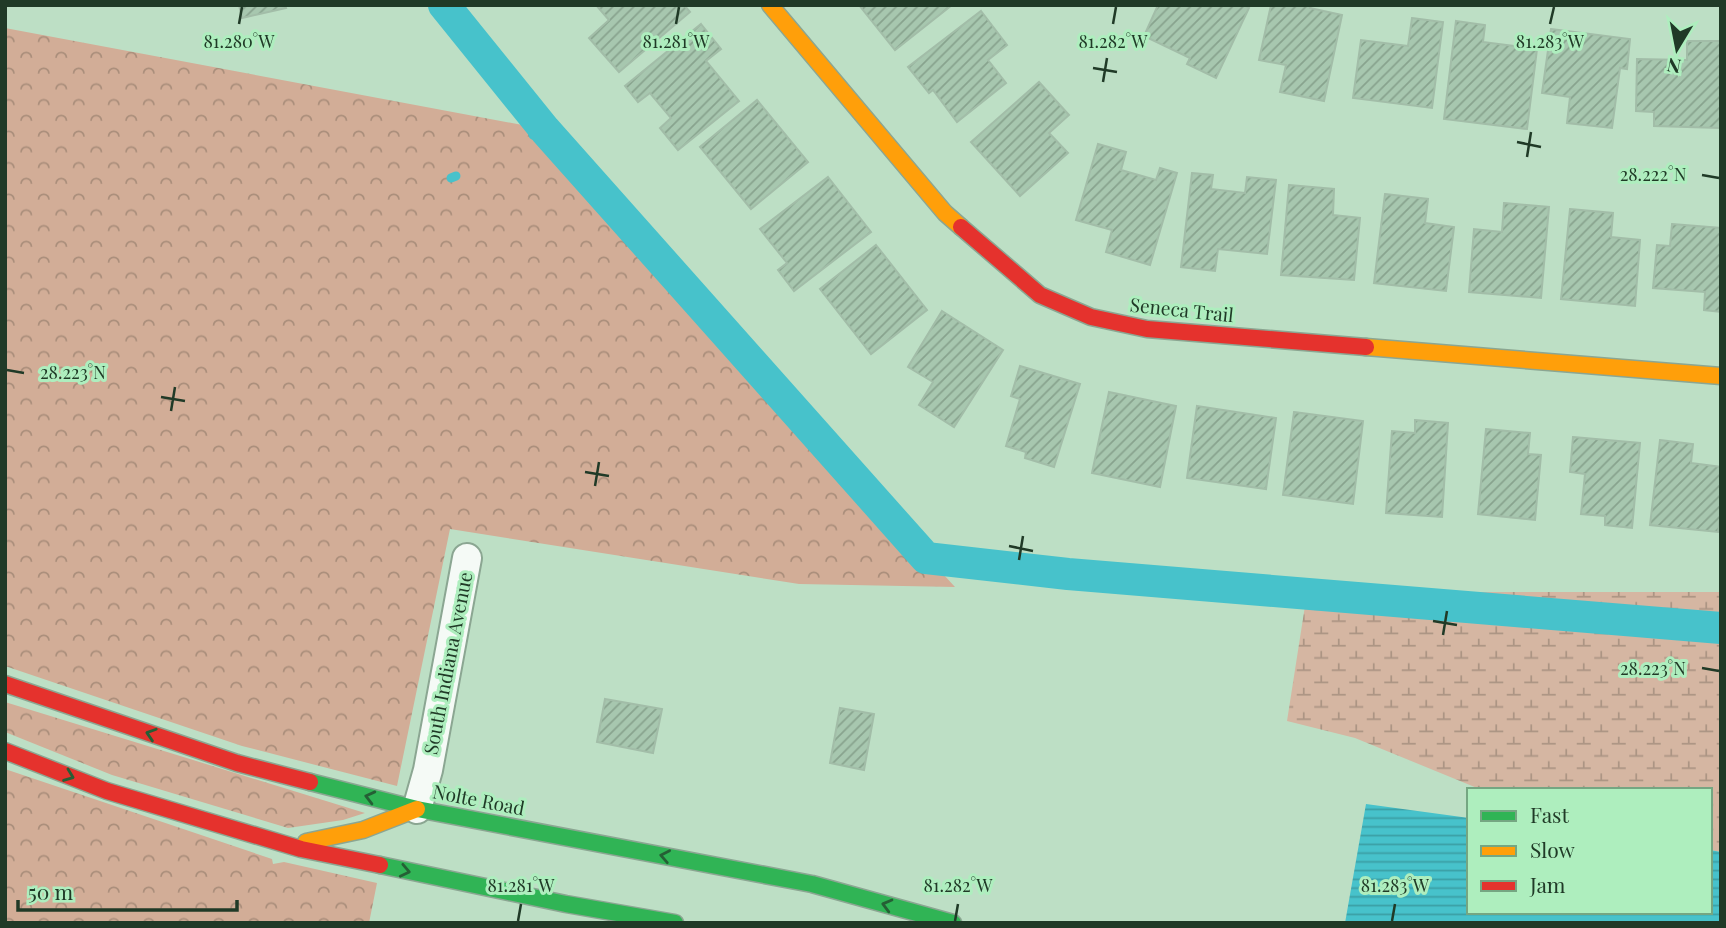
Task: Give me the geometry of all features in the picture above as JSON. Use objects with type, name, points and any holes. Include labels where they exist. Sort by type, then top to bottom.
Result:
[{"type":"street","name":"Seneca Trail","points":[[770,5],[945,213],[1040,295],[1091,317],[1147,329],[1721,376]]},
{"type":"street","name":"South Indiana Avenue","points":[[418,809],[428,769],[467,558]]},
{"type":"street","name":"Nolte Road","points":[[5,684],[237,763],[418,809],[812,884],[953,923]]},
{"type":"street","points":[[5,751],[107,791],[286,845],[566,904],[675,923]]},
{"type":"street","points":[[286,845],[345,836],[382,825],[418,809]]},
{"type":"green space","points":[[5,28],[533,127],[955,587],[799,584],[450,529],[397,786],[242,746],[5,666]]},
{"type":"green space","points":[[1304,592],[1721,592],[1721,852],[1712,850],[1712,788],[1477,788],[1355,738],[1287,721],[1307,593]]},
{"type":"green space","points":[[5,702],[365,813],[343,820],[288,828],[112,775],[5,732]]},
{"type":"green space","points":[[5,769],[272,859],[273,864],[284,862],[377,883],[369,923],[5,923]]},
{"type":"water","points":[[1366,804],[1467,818],[1467,914],[1712,914],[1712,850],[1721,852],[1721,923],[1345,923]]},
{"type":"building","points":[[239,5],[285,5],[286,8],[242,18]]},
{"type":"building","points":[[596,5],[684,5],[690,12],[619,72],[589,38],[609,20]]},
{"type":"building","points":[[859,5],[952,5],[895,50]]},
{"type":"building","points":[[1158,5],[1244,5],[1249,8],[1216,78],[1187,64],[1190,58],[1144,36]]},
{"type":"building","points":[[1271,5],[1311,5],[1310,8],[1342,15],[1324,101],[1280,92],[1286,65],[1259,60]]},
{"type":"building","points":[[981,11],[1007,45],[988,60],[1006,83],[957,122],[933,90],[929,93],[908,67]]},
{"type":"building","points":[[1412,18],[1443,22],[1432,108],[1353,98],[1361,40],[1408,46]]},
{"type":"building","points":[[1456,21],[1485,25],[1483,42],[1537,49],[1527,129],[1444,119]]},
{"type":"building","points":[[701,24],[721,49],[706,61],[739,101],[678,150],[660,128],[671,118],[650,93],[638,102],[625,86]]},
{"type":"building","points":[[1551,29],[1630,39],[1627,69],[1620,68],[1612,128],[1567,123],[1570,97],[1542,93]]},
{"type":"building","points":[[1687,41],[1721,41],[1720,128],[1654,126],[1654,112],[1636,111],[1637,59],[1687,60]]},
{"type":"building","points":[[1039,82],[1069,115],[1049,133],[1068,153],[1020,196],[971,142]]},
{"type":"building","points":[[757,100],[808,162],[751,209],[700,147]]},
{"type":"building","points":[[1098,144],[1126,152],[1121,170],[1156,180],[1160,168],[1177,173],[1150,265],[1106,252],[1112,230],[1076,220]]},
{"type":"building","points":[[1192,173],[1213,175],[1211,189],[1245,193],[1247,177],[1276,180],[1267,254],[1218,249],[1215,271],[1181,267]]},
{"type":"building","points":[[828,177],[871,232],[794,291],[778,270],[787,263],[760,229]]},
{"type":"building","points":[[1289,185],[1334,189],[1333,215],[1360,218],[1354,280],[1281,275]]},
{"type":"building","points":[[1385,194],[1428,199],[1425,223],[1454,227],[1446,291],[1374,283]]},
{"type":"building","points":[[1504,203],[1549,207],[1541,298],[1469,292],[1474,229],[1502,232]]},
{"type":"building","points":[[1570,209],[1613,213],[1611,237],[1640,240],[1635,306],[1561,299]]},
{"type":"building","points":[[1672,224],[1721,228],[1721,312],[1704,310],[1705,292],[1653,288],[1657,245],[1670,246]]},
{"type":"building","points":[[876,245],[927,310],[871,354],[820,289]]},
{"type":"building","points":[[942,311],[1003,350],[954,427],[919,405],[933,382],[908,367]]},
{"type":"building","points":[[1020,366],[1080,384],[1054,467],[1025,458],[1026,452],[1006,446],[1020,399],[1011,396]]},
{"type":"building","points":[[1109,392],[1176,406],[1160,487],[1092,473]]},
{"type":"building","points":[[1197,406],[1276,418],[1266,489],[1187,478]]},
{"type":"building","points":[[1294,412],[1363,421],[1353,504],[1283,495]]},
{"type":"building","points":[[1415,420],[1448,423],[1442,517],[1386,513],[1392,431],[1415,433]]},
{"type":"building","points":[[1486,429],[1530,433],[1528,454],[1541,455],[1535,520],[1478,514]]},
{"type":"building","points":[[1573,437],[1640,443],[1632,528],[1605,525],[1605,516],[1581,514],[1585,474],[1570,472]]},
{"type":"building","points":[[1660,440],[1693,444],[1691,463],[1721,467],[1718,532],[1650,525]]},
{"type":"building","points":[[605,699],[662,709],[653,753],[597,742]]},
{"type":"building","points":[[840,708],[874,714],[864,770],[830,763]]},
{"type":"waterway","points":[[444,5],[545,130],[926,558],[1068,574],[1721,628]]},
{"type":"waterway","points":[[533,135],[545,130]]},
{"type":"waterway","points":[[451,178],[456,176]]},
{"type":"traffic: fast","points":[[310,782],[417,809],[812,884],[953,923]]},
{"type":"traffic: fast","points":[[380,865],[566,904],[675,923]]},
{"type":"traffic: slow","points":[[770,5],[945,213],[961,227]]},
{"type":"traffic: slow","points":[[1366,347],[1721,376]]},
{"type":"traffic: slow","points":[[306,842],[363,830],[417,809]]},
{"type":"traffic: jam","points":[[961,227],[1040,295],[1091,317],[1147,329],[1366,347]]},
{"type":"traffic: jam","points":[[5,684],[237,763],[310,782]]},
{"type":"traffic: jam","points":[[5,751],[107,791],[301,849],[380,865]]}]
